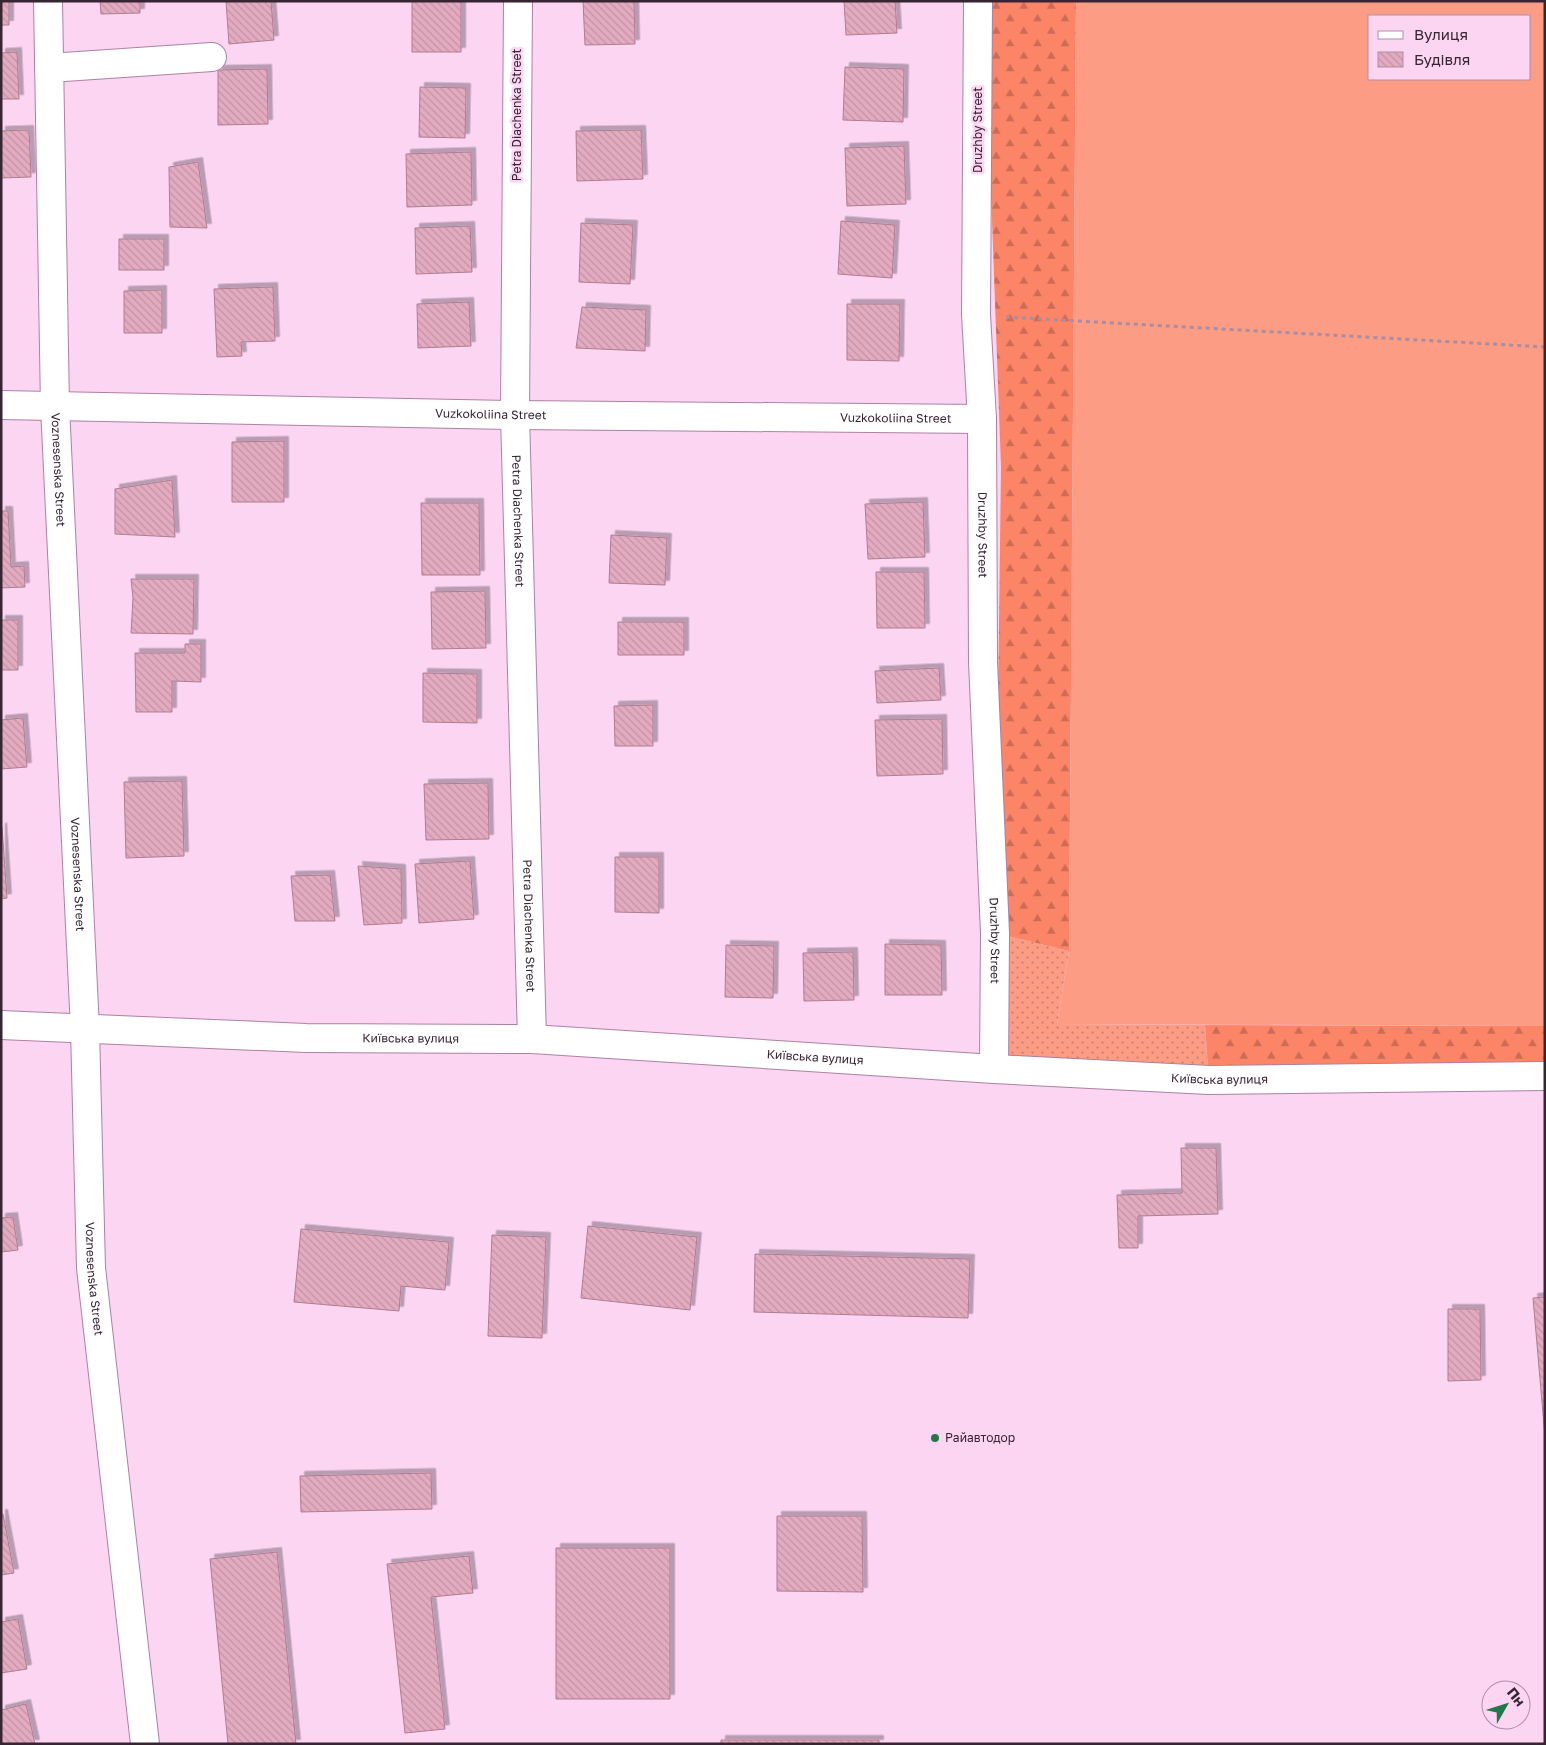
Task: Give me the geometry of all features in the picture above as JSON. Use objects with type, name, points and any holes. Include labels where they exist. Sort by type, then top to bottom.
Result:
[{"type":"street","name":"Voznesenska Street","points":[[48,1],[54,407],[85,1029],[90,1268],[145,1744]]},
{"type":"street","name":"Petra Diachenka Street","points":[[518,1],[515,415],[532,1039]]},
{"type":"street","name":"Druzhby Street","points":[[978,1],[976,315],[982,419],[983,662],[995,933],[994,1069]]},
{"type":"street","points":[[49,68],[212,57]]},
{"type":"street","name":"Vuzkokoliina Street","points":[[1,405],[515,415],[982,419]]},
{"type":"street","name":"Київська вулиця","points":[[1,1025],[306,1038],[532,1039],[994,1069],[1209,1080],[1545,1076]]},
{"type":"path","points":[[976,315],[1545,347]]},
{"type":"shaded area","points":[[1076,1],[1545,1],[1545,1026],[1057,1024],[1069,951]]},
{"type":"shaded area","points":[[995,933],[1069,951],[1057,1024],[1205,1025],[1209,1080],[994,1069]]},
{"type":"green space","points":[[984,1],[1076,1],[1069,951],[995,933],[1001,467]]},
{"type":"green space","points":[[1205,1025],[1545,1026],[1545,1076],[1209,1080]]},
{"type":"building","points":[[1,1],[9,1],[9,25],[1,25]]},
{"type":"building","points":[[100,1],[140,1],[140,13],[101,14]]},
{"type":"building","points":[[226,1],[271,1],[274,40],[229,44]]},
{"type":"building","points":[[412,1],[461,1],[461,52],[412,52]]},
{"type":"building","points":[[583,1],[634,1],[635,44],[585,45]]},
{"type":"building","points":[[844,1],[895,1],[897,33],[846,35]]},
{"type":"building","points":[[17,52],[19,99],[1,99],[1,53]]},
{"type":"building","points":[[845,67],[904,69],[903,122],[843,120]]},
{"type":"building","points":[[267,69],[268,124],[218,125],[218,70]]},
{"type":"building","points":[[420,87],[466,88],[465,138],[419,137]]},
{"type":"building","points":[[29,130],[31,177],[1,178],[1,131]]},
{"type":"building","points":[[641,130],[643,179],[577,181],[576,131]]},
{"type":"building","points":[[904,146],[906,204],[847,206],[845,148]]},
{"type":"building","points":[[471,152],[472,205],[407,207],[406,154]]},
{"type":"building","points":[[198,162],[207,228],[170,227],[169,167]]},
{"type":"building","points":[[841,221],[895,225],[892,278],[838,274]]},
{"type":"building","points":[[581,223],[633,225],[630,284],[579,282]]},
{"type":"building","points":[[470,226],[472,272],[416,274],[415,228]]},
{"type":"building","points":[[119,239],[164,239],[164,270],[119,270]]},
{"type":"building","points":[[273,287],[275,341],[241,342],[242,356],[217,357],[214,289]]},
{"type":"building","points":[[162,290],[162,333],[124,333],[124,291]]},
{"type":"building","points":[[469,302],[471,346],[418,348],[417,304]]},
{"type":"building","points":[[847,304],[900,304],[899,361],[847,360]]},
{"type":"building","points":[[582,307],[646,310],[645,351],[576,348]]},
{"type":"building","points":[[284,441],[284,502],[232,502],[232,442]]},
{"type":"building","points":[[172,480],[175,537],[115,534],[115,489]]},
{"type":"building","points":[[923,502],[925,557],[868,559],[865,504]]},
{"type":"building","points":[[421,503],[479,503],[480,575],[422,575]]},
{"type":"building","points":[[1,511],[8,511],[11,567],[24,566],[25,587],[1,588]]},
{"type":"building","points":[[611,535],[667,538],[665,585],[609,583]]},
{"type":"building","points":[[876,572],[924,572],[925,628],[877,628]]},
{"type":"building","points":[[131,579],[194,579],[193,634],[131,633],[133,598]]},
{"type":"building","points":[[485,591],[486,648],[432,649],[431,592]]},
{"type":"building","points":[[1,620],[18,620],[18,670],[1,670]]},
{"type":"building","points":[[618,622],[684,622],[684,655],[618,655]]},
{"type":"building","points":[[185,644],[201,644],[201,682],[172,681],[172,712],[136,712],[135,653],[185,653]]},
{"type":"building","points":[[939,668],[941,700],[877,703],[875,671]]},
{"type":"building","points":[[423,673],[477,674],[477,723],[423,722]]},
{"type":"building","points":[[653,705],[653,746],[615,746],[614,706]]},
{"type":"building","points":[[23,718],[27,767],[1,769],[1,720]]},
{"type":"building","points":[[942,719],[943,774],[877,776],[875,720]]},
{"type":"building","points":[[182,781],[184,856],[126,858],[124,782]]},
{"type":"building","points":[[488,783],[489,839],[426,840],[424,784]]},
{"type":"building","points":[[1,828],[7,898],[1,899]]},
{"type":"building","points":[[615,857],[659,857],[659,913],[615,912]]},
{"type":"building","points":[[470,861],[474,919],[419,923],[415,864]]},
{"type":"building","points":[[358,866],[401,869],[402,923],[364,925]]},
{"type":"building","points":[[330,875],[335,921],[295,921],[291,876]]},
{"type":"building","points":[[885,944],[941,945],[942,995],[885,995]]},
{"type":"building","points":[[726,945],[774,946],[773,998],[725,997]]},
{"type":"building","points":[[853,952],[854,1000],[804,1001],[803,953]]},
{"type":"building","points":[[1181,1148],[1216,1148],[1218,1214],[1138,1216],[1138,1248],[1119,1248],[1117,1195],[1182,1193]]},
{"type":"building","points":[[13,1217],[18,1250],[1,1252],[1,1218]]},
{"type":"building","points":[[588,1226],[697,1237],[690,1310],[581,1298]]},
{"type":"building","points":[[301,1229],[449,1242],[445,1290],[401,1286],[399,1311],[294,1302]]},
{"type":"building","points":[[492,1235],[546,1237],[542,1338],[488,1336]]},
{"type":"building","points":[[755,1254],[970,1259],[968,1318],[754,1312]]},
{"type":"building","points":[[1545,1297],[1545,1437],[1533,1298]]},
{"type":"building","points":[[1448,1309],[1480,1309],[1481,1380],[1448,1381]]},
{"type":"building","points":[[431,1473],[432,1509],[301,1512],[300,1476]]},
{"type":"building","points":[[1,1514],[3,1514],[14,1573],[1,1575]]},
{"type":"building","points":[[777,1516],[862,1516],[863,1592],[777,1591]]},
{"type":"building","points":[[556,1548],[670,1548],[670,1699],[556,1699]]},
{"type":"building","points":[[277,1552],[296,1744],[228,1744],[210,1559]]},
{"type":"building","points":[[469,1556],[473,1593],[431,1597],[445,1729],[405,1733],[387,1564]]},
{"type":"building","points":[[18,1619],[27,1669],[1,1673],[1,1622]]},
{"type":"building","points":[[26,1704],[35,1744],[1,1744],[1,1710]]},
{"type":"building","points":[[721,1740],[879,1740],[879,1744],[721,1744]]},
{"type":"place","name":"Райавтодор","points":[[935,1438]]}]
